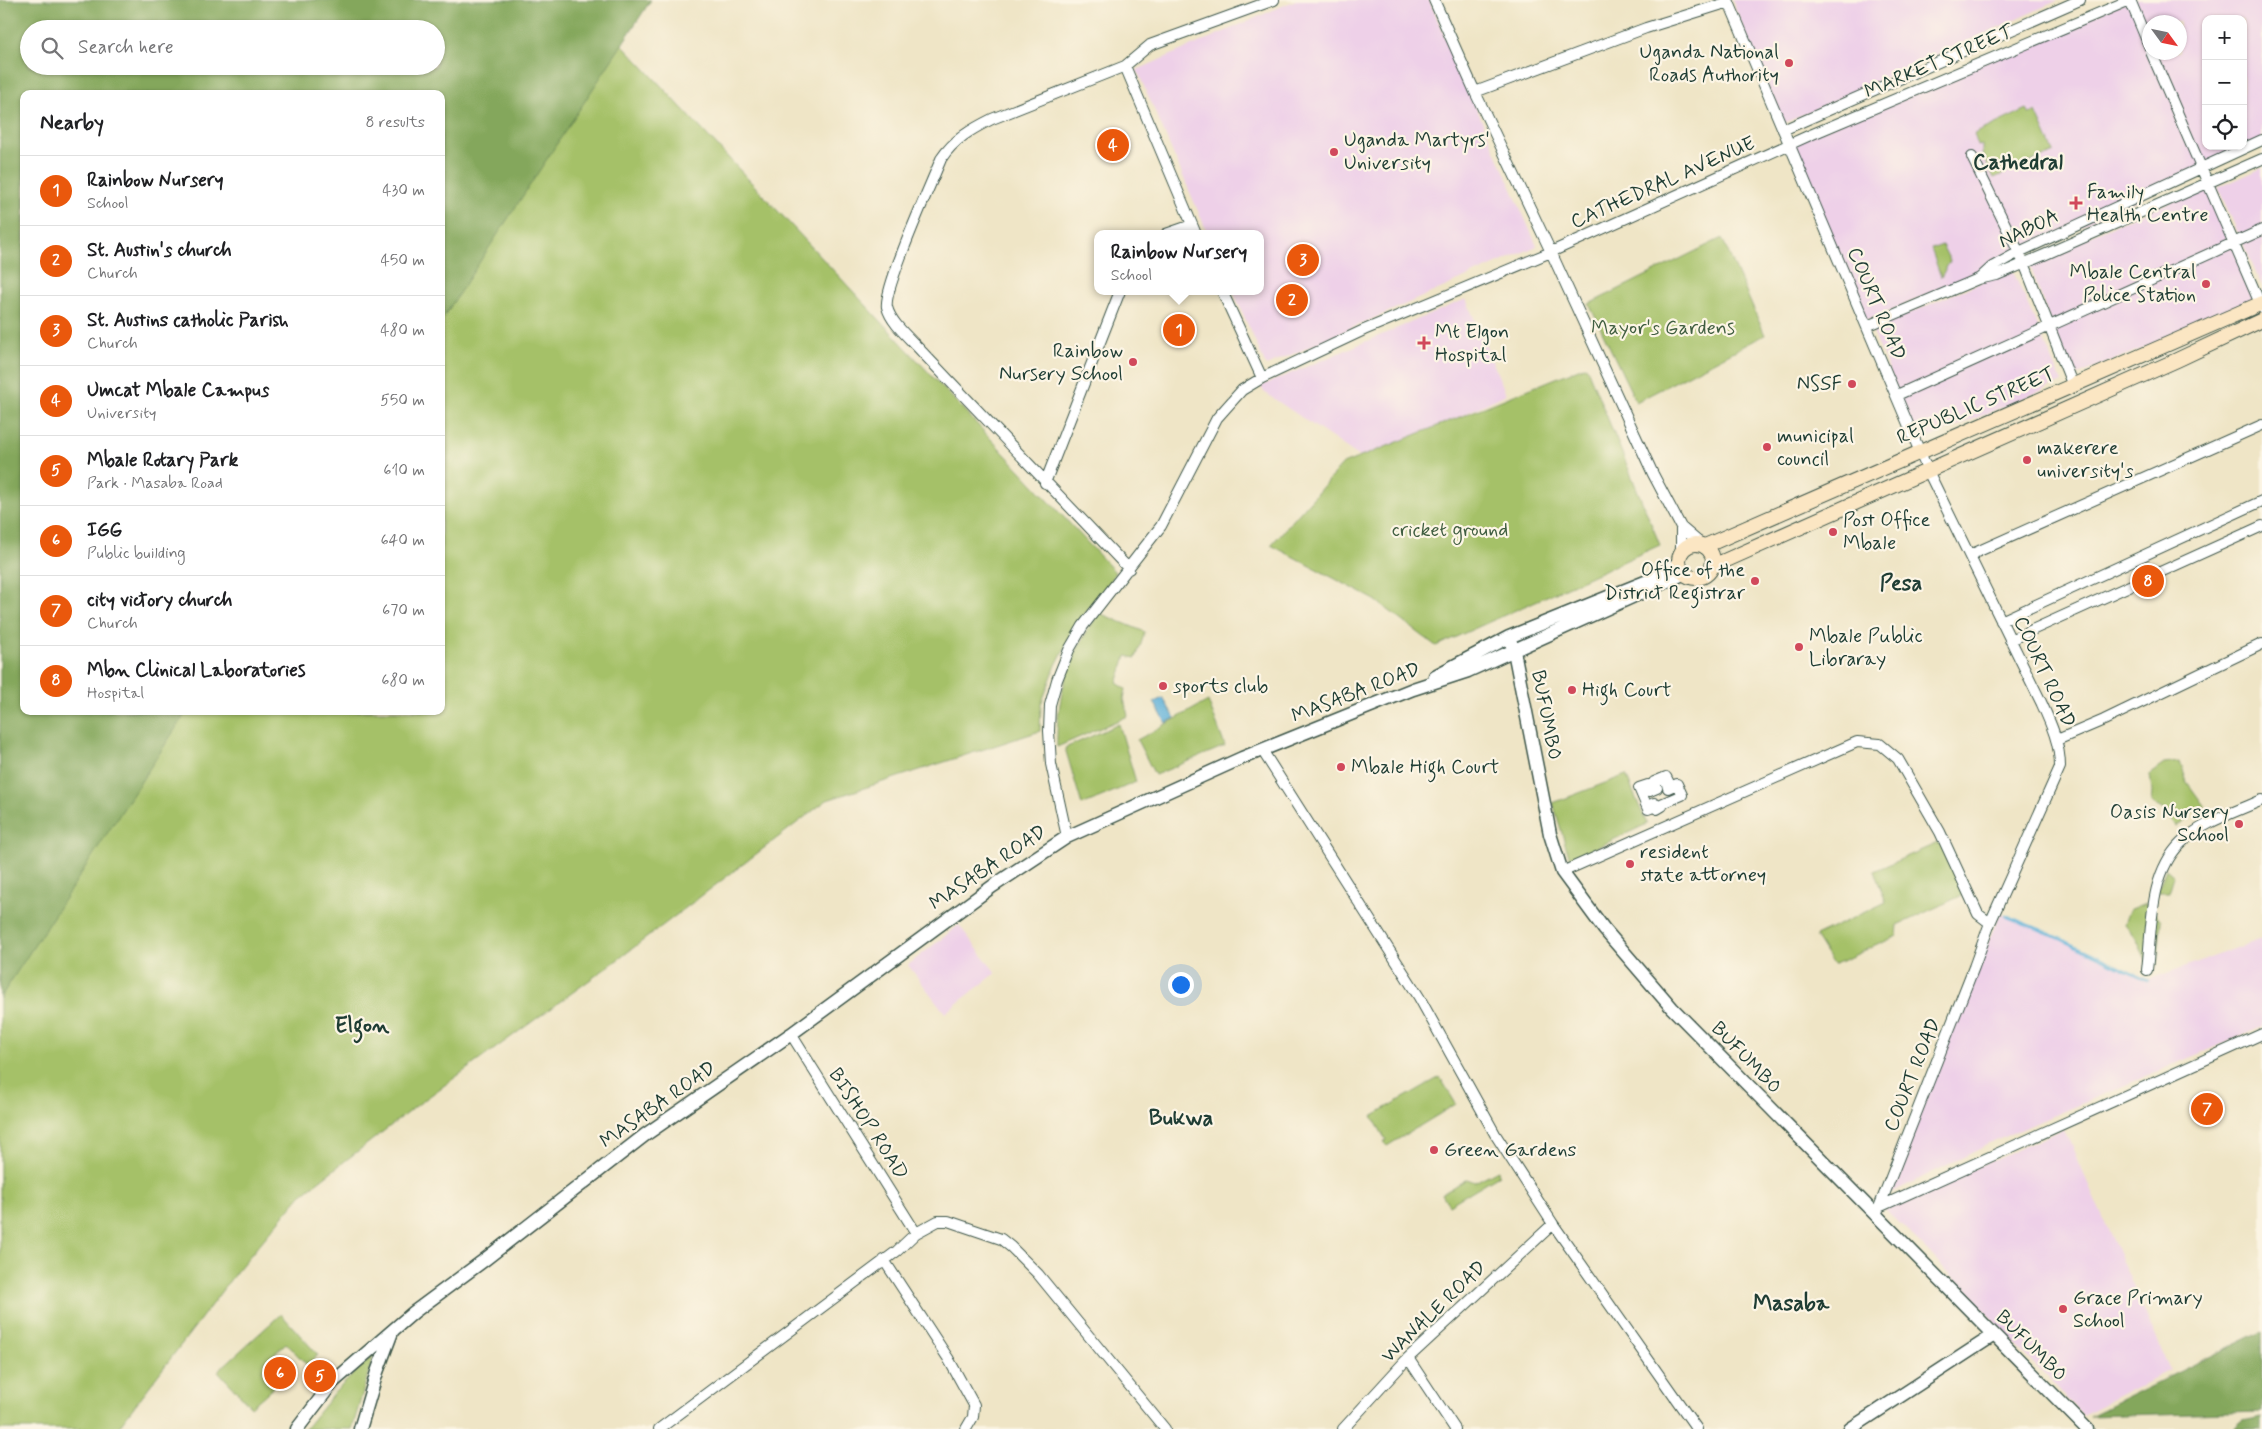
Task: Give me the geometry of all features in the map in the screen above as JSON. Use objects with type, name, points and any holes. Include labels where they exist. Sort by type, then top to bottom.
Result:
[{"type":"main road","name":"REPUBLIC STREET","points":[[1703,545],[2261,305]]},
{"type":"main road","name":"REPUBLIC STREET","points":[[1713,566],[2184,357],[2262,320]]},
{"type":"main road","points":[[1703,545],[1711,552],[1714,559],[1709,574],[1700,579],[1691,578],[1681,563],[1686,547],[1703,545]]},
{"type":"street","points":[[1129,569],[923,353],[890,315],[886,306],[888,296],[903,250],[948,148],[972,130],[992,119],[1125,66],[1150,45],[1274,0]]},
{"type":"street","points":[[1434,0],[1619,404],[1653,474],[1682,528],[1703,545]]},
{"type":"street","name":"MARKET STREET","points":[[1783,130],[2080,0]]},
{"type":"street","points":[[2130,0],[2142,29]]},
{"type":"street","name":"MARKET STREET","points":[[1790,148],[1903,97],[2130,0]]},
{"type":"street","points":[[1475,92],[1646,28],[1728,1]]},
{"type":"street","name":"COURT ROAD","points":[[1728,1],[1921,450],[1928,471],[2058,740],[2060,767],[1990,923],[1972,973],[1877,1211]]},
{"type":"street","points":[[2154,60],[2261,305]]},
{"type":"street","points":[[1125,66],[1194,230]]},
{"type":"street","points":[[1896,79],[1903,97]]},
{"type":"street","name":"NABOA","points":[[1978,279],[1992,267],[2018,252],[2262,140]]},
{"type":"street","name":"CATHEDRAL AVENUE","points":[[1067,837],[1051,764],[1050,705],[1057,680],[1069,650],[1097,607],[1129,569],[1161,526],[1217,418],[1242,390],[1262,378],[1364,330],[1551,252],[1790,148]]},
{"type":"street","points":[[1972,157],[2024,263],[2073,386]]},
{"type":"street","name":"NABOA","points":[[1867,326],[1978,279],[1997,275],[2262,159]]},
{"type":"street","points":[[1897,395],[2262,230]]},
{"type":"street","points":[[1045,483],[1118,295]]},
{"type":"street","points":[[1224,295],[1262,378]]},
{"type":"street","points":[[1970,555],[2262,425]]},
{"type":"street","points":[[2001,620],[2262,501]]},
{"type":"street","points":[[2010,640],[2262,526]]},
{"type":"street","points":[[1413,689],[1462,660],[1510,637],[1650,580],[1681,563],[1682,528]]},
{"type":"street","name":"MASABA ROAD","points":[[298,1429],[333,1382],[414,1312],[483,1262],[645,1135],[791,1034],[963,908],[1067,837],[1262,750],[1413,689],[1468,671],[1514,651],[1681,563]]},
{"type":"street","name":"BUFUMBO","points":[[1510,637],[1550,834],[1562,872],[1604,929],[1672,1008],[1877,1211],[1994,1335],[2087,1429]]},
{"type":"street","points":[[2058,740],[2262,644]]},
{"type":"street","points":[[1562,872],[1857,742],[1868,742],[1880,744],[1898,759],[1940,832],[1978,914],[1990,923]]},
{"type":"street","points":[[1262,750],[1420,997],[1495,1134],[1552,1224],[1697,1429]]},
{"type":"street","points":[[1666,777],[1669,783],[1666,784],[1668,788],[1677,784],[1682,795],[1661,804],[1662,806],[1657,809],[1654,803],[1652,804],[1653,807],[1648,810],[1639,788],[1648,785],[1650,791],[1656,788],[1654,782],[1666,777]]},
{"type":"street","points":[[2147,970],[2155,900],[2162,871],[2171,854],[2181,842],[2220,819],[2262,800]]},
{"type":"street","name":"BISHOP ROAD","points":[[791,1034],[916,1233]]},
{"type":"street","points":[[1877,1211],[2262,1034]]},
{"type":"street","points":[[659,1429],[884,1260],[916,1233],[938,1221],[948,1221],[990,1234],[1011,1247],[1038,1274],[1165,1429]]},
{"type":"street","name":"WANALE ROAD","points":[[1343,1429],[1408,1358],[1552,1224]]},
{"type":"street","points":[[884,1260],[948,1358],[974,1405],[973,1416],[966,1429]]},
{"type":"street","points":[[360,1429],[376,1372],[392,1332]]},
{"type":"street","points":[[1850,1429],[1994,1335]]},
{"type":"street","points":[[1408,1358],[1456,1429]]},
{"type":"shaded area","name":"Uganda Martyrs' University","points":[[1296,0],[1429,0],[1537,246],[1266,366],[1235,295],[1264,295],[1264,230],[1206,230],[1137,70]]},
{"type":"shaded area","points":[[1732,0],[2059,0],[1782,124]]},
{"type":"shaded area","points":[[2130,0],[2262,0],[2262,140],[2247,147],[2247,15],[2202,15],[2202,150],[2241,150],[1996,266],[1865,321],[1789,144]]},
{"type":"shaded area","points":[[2262,168],[2262,286],[2218,188]]},
{"type":"shaded area","points":[[2208,186],[2258,301],[2075,376],[2051,325],[2029,261]]},
{"type":"shaded area","points":[[2012,269],[2062,382],[1919,442],[1872,329]]},
{"type":"shaded area","name":"Mt Elgon Hospital","points":[[1466,299],[1506,394],[1366,461],[1264,392],[1261,386]]},
{"type":"shaded area","points":[[2000,913],[2150,979],[2262,939],[2262,1027],[2010,1134],[1893,1192],[1887,1191]]},
{"type":"shaded area","points":[[959,925],[996,973],[945,1013],[908,965]]},
{"type":"shaded area","name":"Grace Primary School","points":[[2064,1129],[2170,1370],[2082,1415],[1925,1248],[1884,1208]]},
{"type":"green space","points":[[0,0],[651,0],[445,315],[445,90],[20,90],[20,715],[184,715],[0,998]]},
{"type":"green space","points":[[581,0],[1115,572],[1112,579],[1078,622],[1056,665],[1041,704],[1040,731],[827,800],[620,958],[420,1103],[301,1195],[237,1271],[117,1429],[0,1429],[0,724],[20,713],[20,715],[445,715],[445,91]]},
{"type":"green space","points":[[2027,109],[2029,114],[2036,112],[2054,152],[1994,178],[1982,154],[1982,145],[1978,146],[1974,134]]},
{"type":"green space","name":"Mayor's Gardens","points":[[1722,238],[1765,335],[1636,402],[1589,304]]},
{"type":"green space","points":[[1942,245],[1950,261],[1941,277],[1931,249]]},
{"type":"green space","name":"cricket ground","points":[[1586,366],[1660,545],[1436,646],[1375,600],[1271,545],[1343,464]]},
{"type":"green space","points":[[1099,613],[1145,632],[1136,658],[1126,656],[1117,683],[1126,689],[1124,699],[1128,716],[1057,747],[1059,708],[1069,669],[1081,642]]},
{"type":"green space","points":[[1208,701],[1225,746],[1155,775],[1137,740]]},
{"type":"green space","points":[[1119,724],[1136,782],[1082,805],[1065,748]]},
{"type":"green space","points":[[2180,762],[2187,782],[2205,807],[2194,809],[2183,823],[2176,826],[2164,810],[2151,803],[2150,774],[2164,764]]},
{"type":"green space","points":[[1626,775],[1647,824],[1570,860],[1553,803]]},
{"type":"green space","points":[[1942,841],[1965,894],[1898,925],[1897,936],[1833,965],[1815,936],[1886,902],[1874,871]]},
{"type":"green space","points":[[2166,869],[2174,876],[2169,892],[2157,892]]},
{"type":"green space","points":[[2146,903],[2161,920],[2158,965],[2149,967],[2137,940],[2124,924],[2129,910]]},
{"type":"green space","points":[[1440,1077],[1456,1104],[1387,1146],[1383,1142],[1386,1140],[1372,1116]]},
{"type":"green space","points":[[1498,1170],[1499,1175],[1449,1205],[1442,1194],[1467,1179],[1475,1182]]},
{"type":"green space","points":[[281,1314],[318,1355],[307,1365],[286,1343],[264,1363],[267,1366],[262,1370],[276,1385],[251,1407],[218,1371]]},
{"type":"green space","points":[[2262,1331],[2262,1411],[2089,1416]]},
{"type":"green space","points":[[374,1354],[352,1429],[305,1429],[335,1392]]},
{"type":"green space","points":[[2262,1416],[2262,1429],[2233,1429],[2243,1420]]},
{"type":"water","points":[[1163,698],[1175,718],[1166,723],[1154,702]]},
{"type":"waterway","points":[[2006,916],[2046,932],[2148,980]]},
{"type":"place","name":"Uganda National Roads Authority","points":[[1789,63]]},
{"type":"place","name":"Umcat Mbale Campus","points":[[1113,145]]},
{"type":"place","name":"Uganda Martyrs' University","points":[[1334,152]]},
{"type":"place","name":"Family Health Centre","points":[[2076,203]]},
{"type":"place","name":"St. Austins catholic Parish","points":[[1303,260]]},
{"type":"place","name":"Mbale Central Police Station","points":[[2206,284]]},
{"type":"place","name":"St. Austin's church","points":[[1292,300]]},
{"type":"place","name":"Rainbow Nursery","points":[[1179,330]]},
{"type":"place","name":"Mt Elgon Hospital","points":[[1424,343]]},
{"type":"place","name":"Rainbow Nursery School","points":[[1133,362]]},
{"type":"place","name":"NSSF","points":[[1852,384]]},
{"type":"place","name":"municipal council","points":[[1767,447]]},
{"type":"place","name":"makerere university's","points":[[2027,460]]},
{"type":"place","name":"Post Office Mbale","points":[[1833,532]]},
{"type":"place","name":"Office of the District Registrar","points":[[1755,581]]},
{"type":"place","name":"Mbn Clinical Laboratories","points":[[2148,581]]},
{"type":"place","name":"Mbale Public Libraray","points":[[1799,647]]},
{"type":"place","name":"sports club","points":[[1163,686]]},
{"type":"place","name":"High Court","points":[[1572,690]]},
{"type":"place","name":"Mbale High Court","points":[[1341,767]]},
{"type":"place","name":"Oasis Nursery School","points":[[2239,824]]},
{"type":"place","name":"resident state attorney","points":[[1630,864]]},
{"type":"place","name":"city victory church","points":[[2207,1109]]},
{"type":"place","name":"Green Gardens","points":[[1434,1150]]},
{"type":"place","name":"Grace Primary School","points":[[2063,1309]]},
{"type":"place","name":"IGG","points":[[280,1373]]},
{"type":"place","name":"Mbale Rotary Park","points":[[320,1376]]},
{"type":"district","name":"Cathedral","points":[[2018,163]]},
{"type":"district","name":"Pesa","points":[[1901,584]]},
{"type":"district","name":"Elgon","points":[[362,1026]]},
{"type":"district","name":"Bukwa","points":[[1181,1119]]},
{"type":"district","name":"Masaba","points":[[1791,1304]]}]
